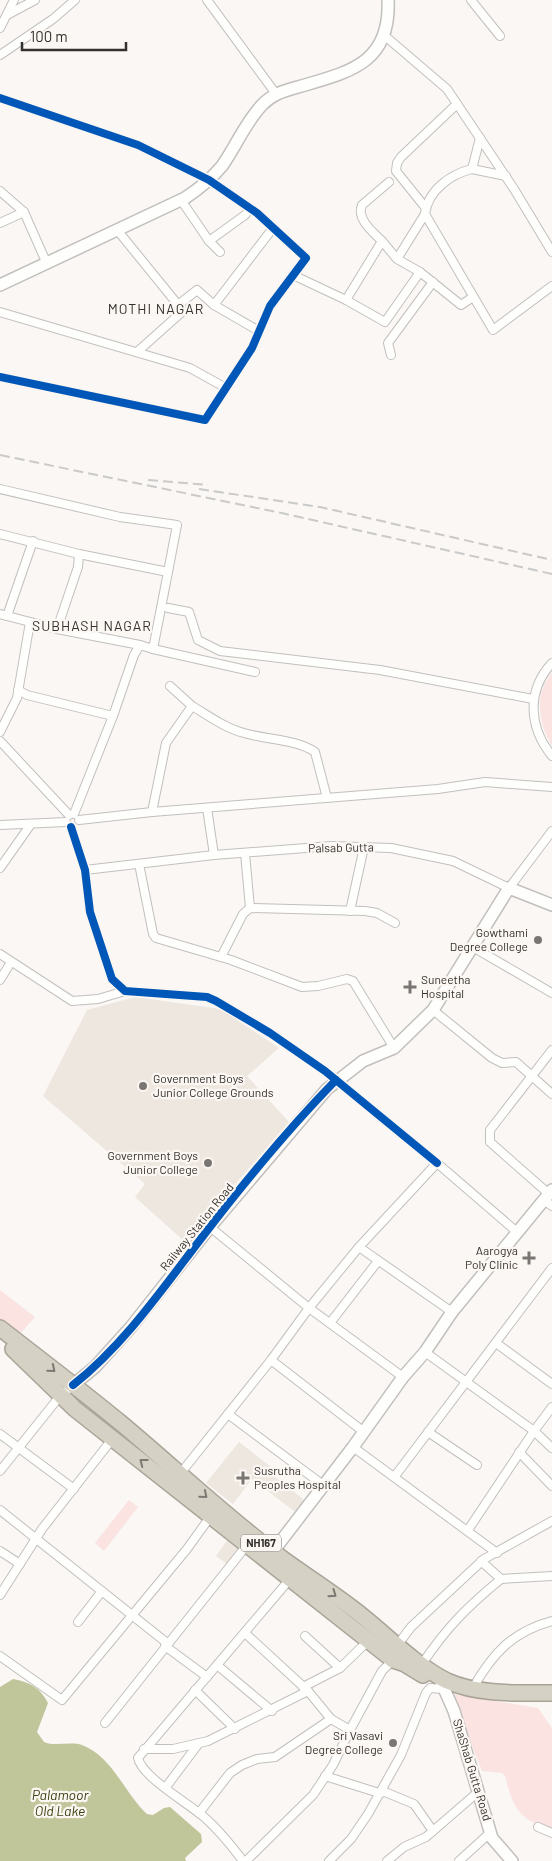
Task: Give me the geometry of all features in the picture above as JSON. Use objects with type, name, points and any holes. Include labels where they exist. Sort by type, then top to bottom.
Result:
[{"type":"highway","name":"NH167","points":[[0,1328],[180,1474],[269,1556],[290,1578],[368,1641],[395,1654]]},
{"type":"highway","name":"NH167","points":[[0,1339],[17,1352],[60,1396],[247,1545],[269,1556],[352,1608],[381,1631],[395,1654],[405,1664],[441,1683],[474,1695],[552,1701]]},
{"type":"highway","name":"NH167","points":[[395,1654],[404,1649],[441,1683],[512,1692],[552,1693]]},
{"type":"street","points":[[0,28],[14,0]]},
{"type":"street","points":[[7,15],[35,0]]},
{"type":"street","points":[[0,55],[53,19],[75,0]]},
{"type":"street","points":[[206,0],[276,94]]},
{"type":"street","points":[[0,285],[181,200],[209,180],[222,166],[262,105],[276,94],[352,70],[372,56],[385,36],[389,16],[388,0]]},
{"type":"street","points":[[471,0],[500,36]]},
{"type":"street","points":[[385,36],[447,89],[506,176],[552,252]]},
{"type":"street","points":[[0,98],[138,145],[209,180],[250,209],[306,258],[270,306],[252,348],[204,420],[0,377]]},
{"type":"street","points":[[457,104],[401,157],[395,166],[396,171],[425,210],[493,330],[552,286]]},
{"type":"street","points":[[472,168],[480,138]]},
{"type":"street","points":[[397,259],[443,182],[457,172],[472,168],[506,176]]},
{"type":"street","points":[[389,182],[362,205],[360,210],[362,218],[397,259],[420,272],[461,305],[473,297]]},
{"type":"street","points":[[0,191],[24,212],[47,264]]},
{"type":"street","points":[[181,200],[209,242],[220,252]]},
{"type":"street","points":[[209,242],[245,215],[250,209]]},
{"type":"street","points":[[0,224],[24,212]]},
{"type":"street","points":[[214,306],[273,228]]},
{"type":"street","points":[[118,231],[183,311],[137,352]]},
{"type":"street","points":[[346,300],[382,241]]},
{"type":"street","points":[[294,274],[385,322],[420,272]]},
{"type":"street","points":[[391,356],[388,343],[432,282]]},
{"type":"street","points":[[178,305],[197,290],[214,306],[260,331]]},
{"type":"street","points":[[0,312],[190,368],[226,388]]},
{"type":"street","points":[[0,489],[120,517],[177,525],[153,649]]},
{"type":"street","points":[[0,534],[80,554],[168,572]]},
{"type":"street","points":[[33,541],[4,615],[57,629],[140,645],[255,672]]},
{"type":"street","points":[[57,629],[78,567],[80,554]]},
{"type":"street","points":[[168,608],[189,612],[198,640],[220,651],[380,670],[533,699]]},
{"type":"street","points":[[0,732],[17,698],[30,622]]},
{"type":"street","points":[[72,820],[113,716],[134,655],[140,645]]},
{"type":"street","points":[[552,663],[539,680],[533,699],[533,715],[536,730],[543,745],[552,756]]},
{"type":"street","points":[[170,686],[192,706],[224,725],[243,733],[306,746],[316,752],[327,798]]},
{"type":"street","points":[[18,690],[27,695],[113,716]]},
{"type":"street","points":[[152,812],[166,743],[192,706]]},
{"type":"street","points":[[0,741],[72,820],[85,870],[90,912],[112,979],[125,991]]},
{"type":"street","points":[[0,826],[438,789],[485,782],[552,787]]},
{"type":"street","points":[[207,808],[214,855]]},
{"type":"street","points":[[0,868],[31,824]]},
{"type":"street","points":[[139,864],[153,934],[156,938],[221,957],[302,987],[318,986],[347,979],[353,981],[394,1048],[433,1010],[471,946],[509,888],[552,831]]},
{"type":"street","name":"Palsab Gutta","points":[[85,870],[214,855],[332,846],[391,848],[453,861],[509,888]]},
{"type":"street","points":[[350,911],[364,847]]},
{"type":"street","points":[[245,853],[250,908]]},
{"type":"street","points":[[509,888],[552,905]]},
{"type":"street","points":[[221,957],[243,914],[250,908],[377,913],[394,923]]},
{"type":"street","points":[[471,946],[552,993]]},
{"type":"street","points":[[0,954],[72,1001],[98,999],[125,991],[207,997],[270,1032],[336,1080],[517,1232]]},
{"type":"street","points":[[0,980],[11,962]]},
{"type":"street","points":[[433,1010],[492,1058],[502,1063],[516,1062],[552,1094]]},
{"type":"street","name":"Railway Station Road","points":[[72,1385],[95,1367],[131,1327],[210,1227],[336,1080],[363,1061],[394,1048]]},
{"type":"street","points":[[269,1556],[353,1447],[403,1377],[425,1352],[452,1312],[517,1232],[549,1197],[490,1142],[488,1136],[490,1130],[552,1050]]},
{"type":"street","points":[[180,1474],[359,1247],[437,1163]]},
{"type":"street","points":[[210,1227],[309,1308],[403,1377]]},
{"type":"street","points":[[359,1247],[452,1312]]},
{"type":"street","points":[[330,1323],[378,1260]]},
{"type":"street","points":[[395,1476],[552,1268]]},
{"type":"street","points":[[496,1343],[552,1384]]},
{"type":"street","points":[[425,1352],[534,1430],[552,1448]]},
{"type":"street","points":[[271,1360],[364,1432]]},
{"type":"street","points":[[0,1472],[60,1396],[72,1385]]},
{"type":"street","points":[[468,1530],[534,1430],[552,1407]]},
{"type":"street","points":[[228,1414],[323,1485]]},
{"type":"street","points":[[428,1432],[477,1465]]},
{"type":"street","points":[[0,1434],[74,1489]]},
{"type":"street","points":[[0,1595],[36,1538],[113,1438]]},
{"type":"street","points":[[353,1447],[395,1476],[497,1553]]},
{"type":"street","points":[[519,1452],[552,1486]]},
{"type":"street","points":[[0,1510],[207,1677]]},
{"type":"street","points":[[0,1656],[62,1700],[187,1549],[210,1516]]},
{"type":"street","points":[[290,1578],[138,1758],[139,1764],[224,1836],[244,1861],[313,1795],[326,1776],[382,1672],[412,1627],[481,1562],[552,1521]]},
{"type":"street","points":[[105,1723],[166,1644],[247,1545]]},
{"type":"street","points":[[0,1551],[20,1564]]},
{"type":"street","points":[[481,1562],[501,1579]]},
{"type":"street","points":[[422,1664],[444,1631],[469,1606],[501,1579],[552,1576]]},
{"type":"street","points":[[78,1622],[102,1591]]},
{"type":"street","points":[[473,1688],[485,1666],[501,1647],[544,1623],[552,1621]]},
{"type":"street","points":[[245,1633],[306,1689],[331,1719],[350,1730]]},
{"type":"street","points":[[305,1636],[340,1668]]},
{"type":"street","points":[[144,1749],[173,1749],[199,1743],[235,1729],[272,1711],[340,1668],[368,1641]]},
{"type":"street","points":[[217,1665],[272,1711]]},
{"type":"street","points":[[329,1861],[351,1839],[368,1814],[401,1755],[426,1693],[430,1688],[441,1683]]},
{"type":"street","name":"ShaShab Gutta Road","points":[[441,1683],[454,1711],[492,1838],[512,1861]]},
{"type":"street","points":[[195,1690],[235,1729]]},
{"type":"street","points":[[199,1813],[230,1773],[242,1765],[257,1759],[275,1757],[331,1719]]},
{"type":"street","points":[[166,1787],[199,1743]]},
{"type":"street","points":[[326,1776],[379,1793],[385,1792],[414,1804],[433,1831]]},
{"type":"street","points":[[387,1861],[433,1831],[478,1792]]},
{"type":"street","points":[[538,1827],[552,1833]]},
{"type":"street","points":[[459,1861],[491,1832]]},
{"type":"street","points":[[397,1854],[403,1861]]},
{"type":"shaded area","points":[[552,673],[552,746],[541,718],[540,699],[546,681]]},
{"type":"shaded area","name":"Government Boys Junior College Grounds","points":[[135,997],[221,1009],[279,1048],[247,1076],[289,1122],[185,1242],[135,1197],[145,1184],[43,1096],[87,1010]]},
{"type":"shaded area","points":[[0,1290],[35,1317],[18,1336],[0,1322]]},
{"type":"shaded area","name":"Susrutha Peoples Hospital","points":[[239,1442],[279,1473],[276,1478],[307,1502],[298,1514],[252,1479],[233,1504],[206,1483]]},
{"type":"shaded area","points":[[129,1500],[138,1507],[104,1551],[95,1543]]},
{"type":"shaded area","points":[[231,1535],[247,1546],[231,1567],[216,1556]]},
{"type":"shaded area","points":[[452,1694],[538,1708],[552,1728],[552,1830],[525,1817],[519,1811],[511,1797],[505,1776],[502,1773],[482,1771]]},
{"type":"water","name":"Palamoor Old Lake","points":[[13,1679],[34,1686],[42,1693],[48,1703],[37,1732],[44,1742],[77,1744],[93,1750],[110,1766],[147,1814],[153,1815],[164,1808],[170,1807],[201,1834],[202,1842],[185,1858],[186,1861],[0,1861],[0,1687]]},
{"type":"railway","points":[[0,455],[286,514],[552,574]]},
{"type":"railway","points":[[148,480],[208,485]]},
{"type":"railway","points":[[199,489],[320,507],[552,560]]},
{"type":"cycle path","points":[[0,98],[138,145],[209,180],[257,213],[306,258],[270,306],[252,348],[205,420],[0,377]]},
{"type":"cycle path","points":[[71,827],[85,870],[90,912],[112,979],[125,991],[207,997],[216,1001],[270,1033],[325,1071],[437,1163]]},
{"type":"cycle path","points":[[73,1385],[92,1369],[126,1334],[218,1216],[284,1136],[336,1080]]},
{"type":"place","name":"Gowthami Degree College","points":[[538,940]]},
{"type":"place","name":"Suneetha Hospital","points":[[410,987]]},
{"type":"place","name":"Government Boys Junior College Grounds","points":[[143,1086]]},
{"type":"place","name":"Government Boys Junior College","points":[[208,1163]]},
{"type":"place","name":"Aarogya Poly Clinic","points":[[529,1258]]},
{"type":"place","name":"Susrutha Peoples Hospital","points":[[243,1478]]},
{"type":"place","name":"Sri Vasavi Degree College","points":[[393,1743]]},
{"type":"district","name":"MOTHI NAGAR","points":[[156,309]]},
{"type":"district","name":"SUBHASH NAGAR","points":[[92,626]]}]
